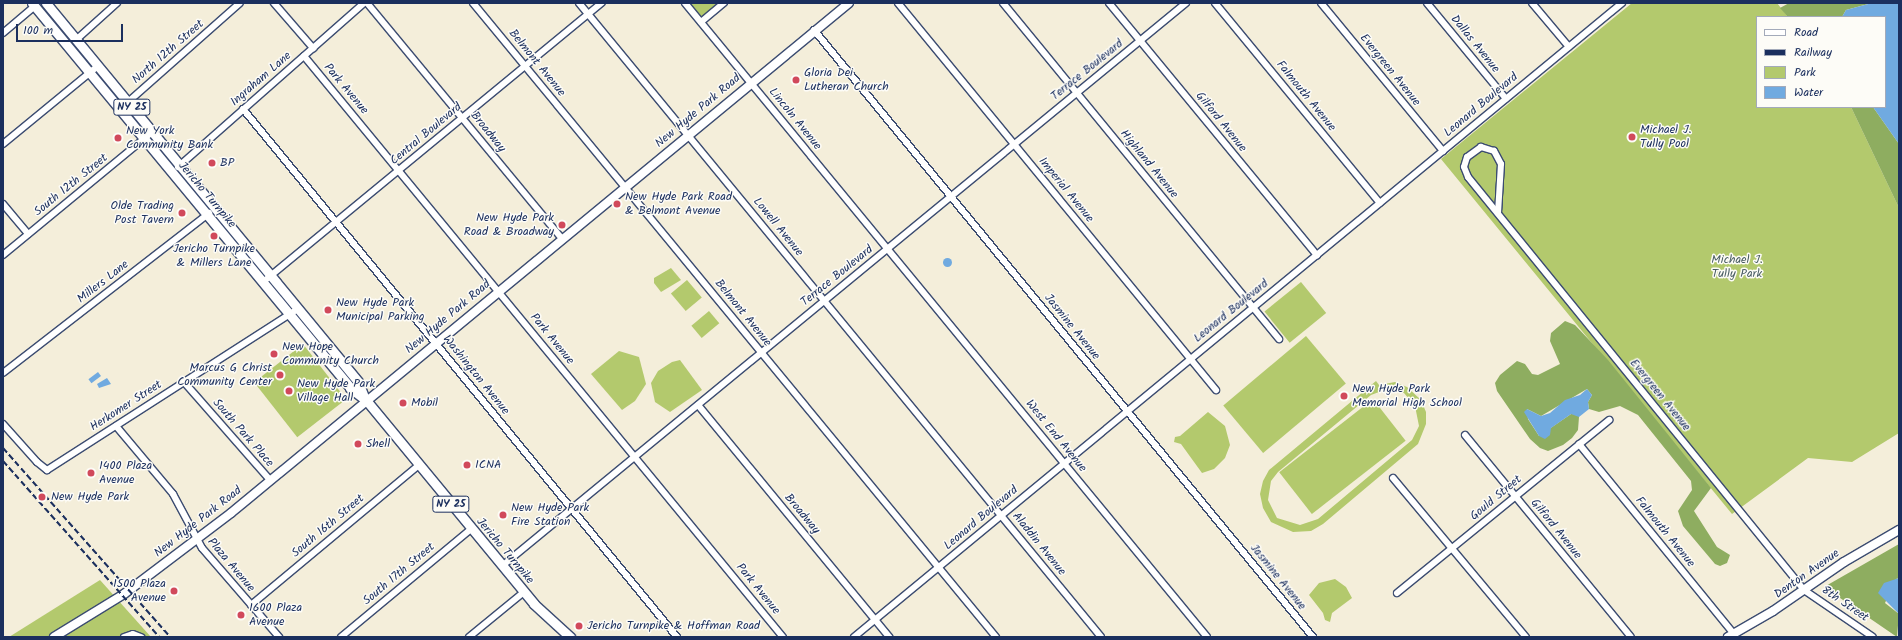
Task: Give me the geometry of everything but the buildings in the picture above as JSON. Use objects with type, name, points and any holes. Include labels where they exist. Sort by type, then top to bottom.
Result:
[{"type":"main road","name":"Jericho Turnpike","points":[[46,3],[358,382],[366,400]]},
{"type":"main road","name":"New Hyde Park Road","points":[[54,637],[124,594],[270,480],[814,30],[849,3]]},
{"type":"main road","name":"Jericho Turnpike","points":[[34,5],[208,214],[350,388],[366,400],[524,592],[551,621],[570,637]]},
{"type":"main road","points":[[104,90],[111,91],[123,103],[128,102]]},
{"type":"main road","name":"Denton Avenue","points":[[1731,635],[1804,590],[1844,562],[1899,530]]},
{"type":"street","points":[[77,39],[117,3]]},
{"type":"street","name":"North 12th Street","points":[[128,102],[240,3]]},
{"type":"street","points":[[274,3],[313,48]]},
{"type":"street","name":"Ingraham Lane","points":[[173,172],[243,109],[366,3]]},
{"type":"street","name":"Broadway","points":[[366,3],[562,239]]},
{"type":"street","name":"Belmont Avenue","points":[[473,3],[996,637]]},
{"type":"street","name":"Lowell Avenue","points":[[579,3],[959,464]]},
{"type":"street","name":"Central Boulevard","points":[[263,282],[602,3]]},
{"type":"street","name":"Lincoln Avenue","points":[[685,3],[888,249]]},
{"type":"street","points":[[701,22],[724,3]]},
{"type":"street","name":"Imperial Avenue","points":[[898,3],[1216,390]]},
{"type":"street","name":"Highland Avenue","points":[[1003,3],[1279,339]]},
{"type":"street","name":"Gilford Avenue","points":[[1109,3],[1317,255]]},
{"type":"street","name":"Terrace Boulevard","points":[[502,566],[1186,3]]},
{"type":"street","name":"Falmouth Avenue","points":[[1215,3],[1380,203]]},
{"type":"street","name":"Evergreen Avenue","points":[[1321,3],[1443,151]]},
{"type":"street","name":"Dallas Avenue","points":[[1427,3],[1506,99]]},
{"type":"street","points":[[1532,3],[1569,47]]},
{"type":"street","name":"Leonard Boulevard","points":[[854,637],[1622,3]]},
{"type":"street","points":[[3,33],[34,5]]},
{"type":"street","name":"Jasmine Avenue","points":[[814,30],[1313,637]]},
{"type":"street","name":"Park Avenue","points":[[304,56],[783,637]]},
{"type":"street","points":[[3,144],[98,66]]},
{"type":"street","name":"Washington Avenue","points":[[243,109],[677,637]]},
{"type":"street","name":"South 12th Street","points":[[3,255],[152,132]]},
{"type":"street","name":"Evergreen Avenue","points":[[1498,214],[1501,164],[1494,151],[1481,147],[1467,157],[1465,171],[1498,214],[1804,590]]},
{"type":"street","points":[[3,204],[28,234]]},
{"type":"street","name":"Millers Lane","points":[[3,373],[216,208]]},
{"type":"street","name":"West End Avenue","points":[[888,249],[1207,637]]},
{"type":"street","name":"Herkomer Street","points":[[3,424],[37,462],[47,470],[298,309]]},
{"type":"street","name":"South Park Place","points":[[184,382],[270,480]]},
{"type":"street","name":"Broadway","points":[[698,405],[889,637]]},
{"type":"street","name":"Gould Street","points":[[1397,593],[1609,420]]},
{"type":"street","name":"Plaza Avenue","points":[[116,426],[173,494],[196,539],[279,637]]},
{"type":"street","name":"Gilford Avenue","points":[[1465,435],[1631,637]]},
{"type":"street","name":"Falmouth Avenue","points":[[1579,444],[1731,635]]},
{"type":"street","name":"Aladdin Avenue","points":[[959,464],[1101,637]]},
{"type":"street","name":"South 16th Street","points":[[251,605],[419,465]]},
{"type":"street","points":[[1393,478],[1526,637]]},
{"type":"street","name":"South 17th Street","points":[[341,637],[471,529]]},
{"type":"street","name":"8th Street","points":[[1804,590],[1873,637]]},
{"type":"street","points":[[469,637],[524,592]]},
{"type":"street","points":[[124,637],[133,634],[141,637]]},
{"type":"green space","points":[[690,3],[718,3],[701,17]]},
{"type":"green space","name":"Michael J. Tully Park","points":[[1632,3],[1777,3],[1787,16],[1756,16],[1756,108],[1851,108],[1899,208],[1899,433],[1852,462],[1808,458],[1732,514],[1441,159]]},
{"type":"green space","points":[[1789,3],[1872,3],[1846,10],[1843,16],[1787,16],[1780,8]]},
{"type":"green space","points":[[1851,108],[1874,108],[1899,144],[1899,208]]},
{"type":"green space","points":[[671,268],[681,280],[661,292],[654,283],[654,278]]},
{"type":"green space","points":[[687,280],[702,298],[686,311],[671,293]]},
{"type":"green space","points":[[1301,282],[1326,313],[1290,343],[1264,312]]},
{"type":"green space","points":[[709,311],[719,323],[702,338],[691,326]]},
{"type":"green space","points":[[1565,321],[1575,325],[1608,360],[1711,488],[1694,511],[1717,547],[1730,555],[1727,563],[1720,566],[1715,564],[1683,526],[1678,511],[1692,490],[1691,481],[1638,415],[1620,406],[1599,412],[1589,409],[1588,402],[1592,395],[1587,389],[1541,416],[1527,409],[1528,419],[1539,436],[1571,414],[1578,414],[1578,430],[1572,438],[1563,445],[1548,451],[1540,448],[1530,439],[1497,391],[1495,383],[1500,375],[1517,361],[1525,364],[1532,374],[1538,375],[1560,364],[1550,341],[1551,333]]},
{"type":"green space","points":[[1306,336],[1346,383],[1263,453],[1223,405]]},
{"type":"green space","points":[[303,344],[346,399],[297,437],[254,382]]},
{"type":"green space","points":[[619,351],[639,357],[646,384],[635,401],[622,410],[591,374]]},
{"type":"green space","points":[[680,360],[702,390],[670,412],[655,402],[651,383],[658,371],[672,362]]},
{"type":"green space","points":[[1376,381],[1379,385],[1395,382],[1407,387],[1421,400],[1426,412],[1426,424],[1418,444],[1323,524],[1311,531],[1293,532],[1271,522],[1263,508],[1260,494],[1263,481],[1269,470]],"holes":[[[1387,389],[1404,393],[1415,406],[1419,426],[1412,440],[1318,519],[1300,525],[1277,518],[1268,500],[1271,481],[1278,472],[1371,395]]]},
{"type":"green space","points":[[1373,399],[1406,441],[1312,514],[1279,472]]},
{"type":"green space","points":[[1208,412],[1225,426],[1230,445],[1225,458],[1214,469],[1202,473],[1181,444],[1174,442],[1175,437],[1180,436]]},
{"type":"green space","points":[[1899,544],[1899,578],[1896,579],[1885,603],[1899,614],[1897,637],[1824,587]]},
{"type":"green space","points":[[1335,579],[1346,587],[1352,598],[1332,613],[1330,622],[1325,620],[1323,613],[1309,595],[1319,583]]},
{"type":"green space","points":[[100,580],[151,637],[9,637]]},
{"type":"water","points":[[1872,3],[1899,3],[1899,144],[1874,108],[1886,108],[1886,16],[1843,16],[1846,10]]},
{"type":"water","points":[[947,257],[952,262],[947,267],[942,262]]},
{"type":"water","points":[[98,372],[101,376],[91,383],[88,379]]},
{"type":"water","points":[[107,378],[111,384],[99,388],[97,384]]},
{"type":"water","points":[[1587,389],[1592,395],[1588,402],[1589,409],[1579,417],[1571,414],[1551,428],[1550,435],[1545,439],[1539,436],[1524,412],[1527,409],[1541,416],[1550,413],[1565,400],[1580,395]]},
{"type":"water","points":[[1899,578],[1899,614],[1878,593],[1884,583]]},
{"type":"railway","points":[[3,448],[170,637]]},
{"type":"railway","points":[[3,461],[159,637]]},
{"type":"place","name":"Gloria Dei Lutheran Church","points":[[796,80]]},
{"type":"place","name":"Michael J. Tully Pool","points":[[1632,137]]},
{"type":"place","name":"New York Community Bank","points":[[118,138]]},
{"type":"place","name":"BP","points":[[212,163]]},
{"type":"place","name":"New Hyde Park Road & Belmont Avenue","points":[[617,204]]},
{"type":"place","name":"Olde Trading Post Tavern","points":[[182,213]]},
{"type":"place","name":"New Hyde Park Road & Broadway","points":[[562,225]]},
{"type":"place","name":"Jericho Turnpike & Millers Lane","points":[[214,236]]},
{"type":"place","name":"New Hyde Park Municipal Parking","points":[[328,310]]},
{"type":"place","name":"New Hope Community Church","points":[[274,354]]},
{"type":"place","name":"Marcus G Christ Community Center","points":[[280,375]]},
{"type":"place","name":"New Hyde Park Village Hall","points":[[289,391]]},
{"type":"place","name":"New Hyde Park Memorial High School","points":[[1344,396]]},
{"type":"place","name":"Mobil","points":[[403,403]]},
{"type":"place","name":"Shell","points":[[358,444]]},
{"type":"place","name":"ICNA","points":[[467,465]]},
{"type":"place","name":"1400 Plaza Avenue","points":[[91,473]]},
{"type":"place","name":"New Hyde Park","points":[[42,497]]},
{"type":"place","name":"New Hyde Park Fire Station","points":[[503,515]]},
{"type":"place","name":"1500 Plaza Avenue","points":[[174,591]]},
{"type":"place","name":"1600 Plaza Avenue","points":[[241,615]]},
{"type":"place","name":"Jericho Turnpike & Hoffman Road","points":[[579,626]]}]
